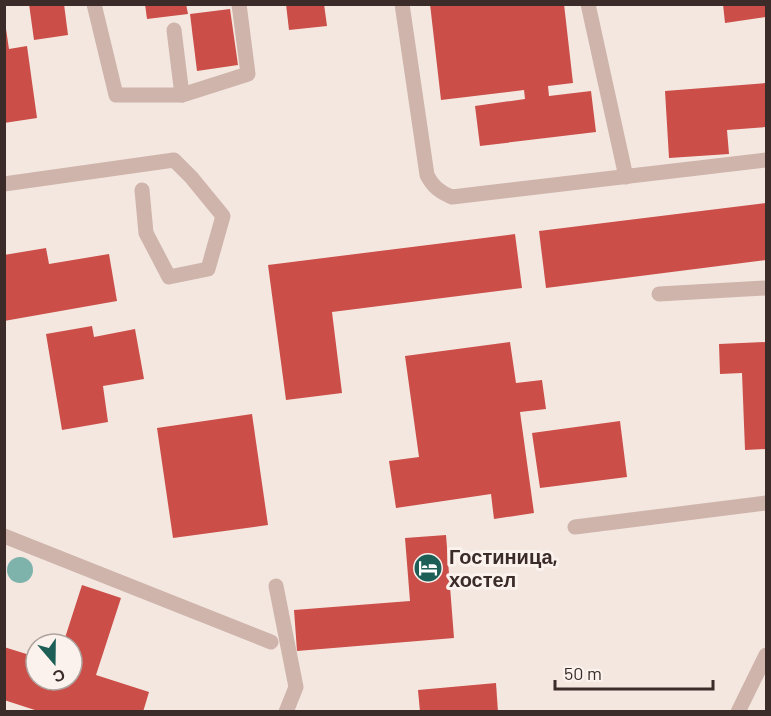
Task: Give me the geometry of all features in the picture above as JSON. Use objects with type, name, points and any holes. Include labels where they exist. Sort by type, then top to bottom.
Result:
[{"type":"lane","points":[[94,4],[116,95],[182,95],[248,74],[239,4]]},
{"type":"lane","points":[[402,4],[427,175],[432,185],[440,192],[452,197],[766,160]]},
{"type":"lane","points":[[588,4],[626,177]]},
{"type":"lane","points":[[174,30],[182,95]]},
{"type":"lane","points":[[4,184],[174,160],[223,216],[208,268],[169,277],[146,233],[142,190]]},
{"type":"lane","points":[[659,294],[766,288]]},
{"type":"lane","points":[[575,526],[766,503]]},
{"type":"lane","points":[[4,536],[271,642]]},
{"type":"lane","points":[[276,586],[296,687],[286,711]]},
{"type":"lane","points":[[766,655],[766,662]]},
{"type":"lane","points":[[738,711],[766,655]]},
{"type":"water","points":[[20,557],[29,561],[33,570],[29,579],[20,583],[11,579],[7,570],[11,561]]},
{"type":"building","points":[[29,4],[64,4],[68,35],[34,40]]},
{"type":"building","points":[[145,4],[186,4],[188,14],[147,19]]},
{"type":"building","points":[[286,4],[324,4],[327,26],[289,30]]},
{"type":"building","points":[[430,4],[564,4],[573,83],[548,86],[549,96],[591,91],[596,132],[480,146],[475,106],[525,99],[524,90],[441,100]]},
{"type":"building","points":[[723,4],[766,4],[766,17],[725,23]]},
{"type":"building","points":[[230,9],[238,65],[197,71],[190,14]]},
{"type":"building","points":[[4,29],[6,29],[9,49],[27,46],[37,118],[4,123]]},
{"type":"building","points":[[766,83],[766,127],[727,130],[729,154],[669,158],[665,91]]},
{"type":"building","points":[[766,203],[766,260],[546,288],[539,231]]},
{"type":"building","points":[[515,234],[522,288],[332,312],[342,393],[286,400],[268,265]]},
{"type":"building","points":[[46,248],[49,264],[109,254],[117,301],[4,321],[4,255]]},
{"type":"building","points":[[92,326],[94,337],[135,329],[144,379],[103,386],[108,422],[62,430],[46,334]]},
{"type":"building","points":[[510,342],[516,383],[542,380],[546,409],[520,412],[534,513],[494,519],[491,494],[396,508],[389,461],[419,457],[405,356]]},
{"type":"building","points":[[766,342],[766,449],[745,450],[742,373],[720,374],[719,344]]},
{"type":"building","points":[[252,414],[268,525],[173,538],[157,428]]},
{"type":"building","points":[[620,421],[627,477],[540,488],[532,433]]},
{"type":"building","name":"Гостиница, хостел","points":[[446,535],[454,638],[297,651],[294,610],[410,601],[405,538]]},
{"type":"building","points":[[82,585],[121,598],[96,675],[149,692],[143,712],[41,712],[4,700],[4,647],[24,653],[24,692],[84,692],[84,632],[67,632]]},
{"type":"building","points":[[496,683],[498,712],[420,712],[418,690]]},
{"type":"place","name":"Гостиница, хостел","points":[[428,568]]}]
